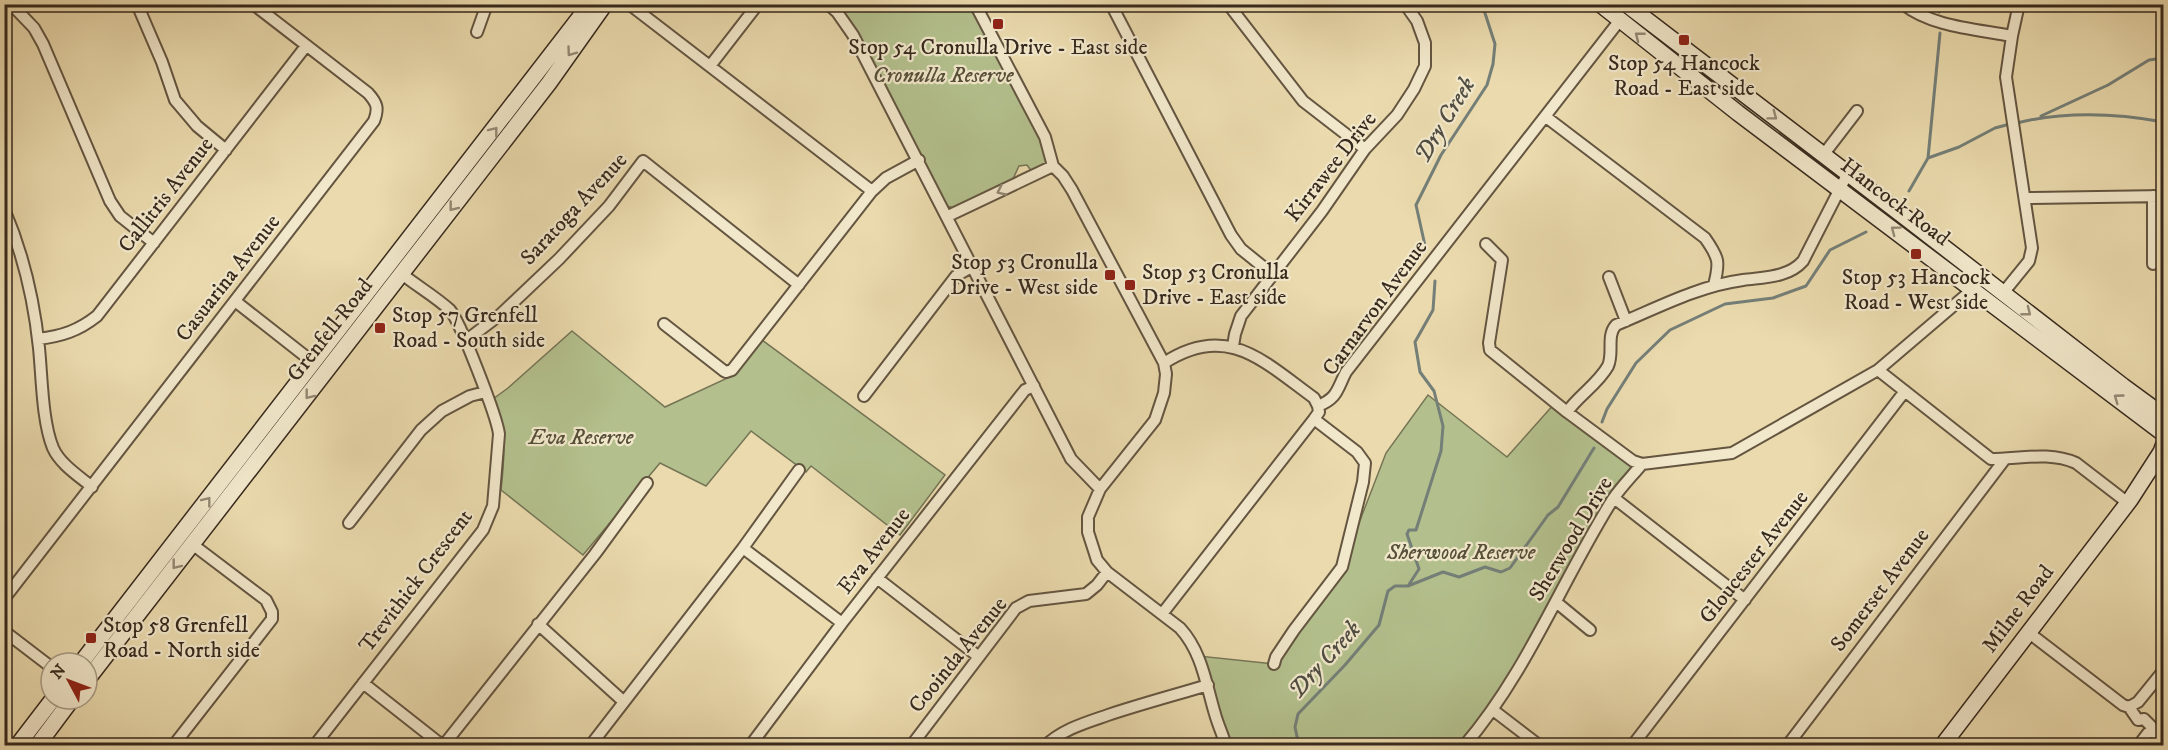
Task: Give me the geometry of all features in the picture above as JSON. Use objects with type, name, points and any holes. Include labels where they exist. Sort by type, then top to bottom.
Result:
[{"type":"main road","name":"Grenfell Road","points":[[99,663],[187,540],[396,269],[590,4]]},
{"type":"main road","name":"Grenfell Road","points":[[396,269],[542,92],[605,4]]},
{"type":"main road","name":"Hancock Road","points":[[1600,4],[2163,436]]},
{"type":"main road","name":"Hancock Road","points":[[1628,6],[2163,416]]},
{"type":"main road","points":[[1620,21],[1628,6]]},
{"type":"main road","name":"Milne Road","points":[[1942,746],[2129,501],[2161,452],[2163,444]]},
{"type":"main road","name":"Milne Road","points":[[2129,501],[2143,489],[2163,464]]},
{"type":"main road","name":"Grenfell Road","points":[[91,651],[187,540]]},
{"type":"main road","points":[[17,746],[44,711]]},
{"type":"main road","points":[[37,746],[63,711]]},
{"type":"street","points":[[11,4],[34,28],[43,44],[110,201],[120,216],[154,243]]},
{"type":"street","points":[[136,4],[162,62],[175,100],[197,126],[226,150]]},
{"type":"street","name":"Casuarina Avenue","points":[[4,599],[368,132],[378,111],[376,101],[368,93],[253,4]]},
{"type":"street","points":[[477,32],[487,4]]},
{"type":"street","points":[[629,4],[872,191]]},
{"type":"street","points":[[710,66],[758,4]]},
{"type":"street","points":[[828,4],[853,34],[1071,459],[1100,489]]},
{"type":"street","points":[[975,4],[1045,137],[1053,166],[1072,190],[1164,363],[1166,374],[1164,393],[1155,420],[1100,489],[1088,517],[1088,532],[1097,560],[1107,572],[1189,637],[1199,656],[1215,715],[1227,746]]},
{"type":"street","points":[[1112,4],[1231,235],[1241,249],[1272,274]]},
{"type":"street","points":[[1228,4],[1303,101],[1365,149]]},
{"type":"street","name":"Kirrawee Drive","points":[[1233,346],[1241,316],[1322,211],[1365,149],[1397,115],[1414,89],[1425,66],[1425,43],[1417,21],[1406,4]]},
{"type":"street","points":[[1904,4],[1915,13],[1928,18],[2012,36]]},
{"type":"street","points":[[2003,293],[2022,271],[2031,255],[2032,243],[2006,77],[2019,4]]},
{"type":"street","name":"Carnarvon Avenue","points":[[1161,614],[1314,419],[1318,406],[1334,398],[1346,372],[1620,21]]},
{"type":"street","name":"Callitris Avenue","points":[[38,339],[62,336],[83,327],[97,316],[306,46]]},
{"type":"street","points":[[1824,154],[1857,111]]},
{"type":"street","points":[[1546,117],[1705,238],[1719,266],[1714,285]]},
{"type":"street","points":[[664,324],[726,372],[732,370],[872,191],[886,178],[919,160]]},
{"type":"street","name":"Saratoga Avenue","points":[[464,340],[501,314],[559,260],[609,206],[643,161],[799,285]]},
{"type":"street","points":[[948,216],[1053,166]]},
{"type":"street","points":[[1567,412],[1576,399],[1598,381],[1604,372],[1609,363],[1611,330],[1616,325],[1714,285],[1780,275],[1798,266],[1803,261],[1848,173]]},
{"type":"street","points":[[2026,198],[2158,196],[2153,264]]},
{"type":"street","points":[[4,209],[25,267],[38,339],[47,425],[54,449],[62,462],[92,487]]},
{"type":"street","points":[[1486,244],[1503,260],[1489,343],[1490,350],[1567,412],[1634,461],[1642,464]]},
{"type":"street","points":[[864,396],[956,276],[973,266]]},
{"type":"street","name":"Trevithick Crescent","points":[[314,746],[483,530],[491,515],[496,483],[498,424],[451,311],[396,269]]},
{"type":"street","points":[[1609,277],[1626,321]]},
{"type":"street","name":"Sherwood Drive","points":[[1464,746],[1493,710],[1614,498],[1642,464],[1732,453],[1878,370],[1973,289]]},
{"type":"street","points":[[235,301],[320,368]]},
{"type":"street","points":[[1164,363],[1186,351],[1206,346],[1233,346],[1271,367],[1314,398],[1318,406]]},
{"type":"street","points":[[1878,370],[1991,459],[2041,456],[2066,459],[2076,463],[2129,501]]},
{"type":"street","name":"Eva Avenue","points":[[750,746],[988,435],[1025,390],[1034,386]]},
{"type":"street","name":"Gloucester Avenue","points":[[1632,746],[1905,391]]},
{"type":"street","points":[[349,524],[421,430],[442,411],[470,396],[485,392]]},
{"type":"street","points":[[1274,664],[1276,657],[1294,630],[1342,567],[1363,482],[1365,463],[1358,452],[1314,419]]},
{"type":"street","name":"Somerset Avenue","points":[[1787,746],[2005,459]]},
{"type":"street","points":[[590,746],[743,548],[800,470]]},
{"type":"street","points":[[363,683],[443,746],[647,483]]},
{"type":"street","points":[[1614,498],[1745,600]]},
{"type":"street","points":[[173,746],[272,619],[272,612],[266,600],[187,540]]},
{"type":"street","points":[[743,548],[842,623]]},
{"type":"street","name":"Cooinda Avenue","points":[[911,746],[1016,608],[1029,601],[1086,594],[1107,572]]},
{"type":"street","points":[[877,578],[979,657]]},
{"type":"street","points":[[1556,602],[1590,630]]},
{"type":"street","points":[[538,624],[623,701]]},
{"type":"street","points":[[4,631],[39,658]]},
{"type":"street","points":[[2028,632],[2123,705],[2129,707],[2138,720],[2144,719],[2151,726],[2152,732]]},
{"type":"street","points":[[2129,707],[2138,702],[2163,670]]},
{"type":"street","points":[[1045,746],[1055,736],[1074,727],[1208,685]]},
{"type":"street","points":[[1493,710],[1540,746]]},
{"type":"street","points":[[2152,732],[2163,738]]},
{"type":"street","points":[[2138,746],[2148,733],[2152,732]]},
{"type":"green space","name":"Cronulla Reserve","points":[[836,5],[971,5],[1042,142],[1047,165],[1032,172],[1027,165],[1019,166],[1012,181],[955,208],[946,206],[854,27]]},
{"type":"green space","name":"Eva Reserve","points":[[572,331],[665,407],[734,375],[762,340],[945,475],[900,535],[811,466],[806,472],[751,431],[706,486],[660,463],[583,555],[501,490],[504,444],[501,423],[493,399]]},
{"type":"green space","name":"Sherwood Reserve","points":[[1428,395],[1507,457],[1555,403],[1642,464],[1614,498],[1493,710],[1463,745],[1226,745],[1199,656],[1274,664],[1342,567],[1386,453]]},
{"type":"waterway","name":"Dry Creek","points":[[1426,250],[1416,205],[1441,155],[1487,85],[1493,64],[1495,44],[1482,4]]},
{"type":"waterway","points":[[1938,4],[1939,12]]},
{"type":"waterway","points":[[1909,191],[1928,158],[1940,33]]},
{"type":"waterway","points":[[2041,116],[2108,85],[2149,60],[2164,58]]},
{"type":"waterway","points":[[2017,123],[2072,115],[2109,115],[2164,122]]},
{"type":"waterway","points":[[1928,158],[1959,147],[1995,128],[2010,124]]},
{"type":"waterway","points":[[1602,422],[1607,409],[1636,363],[1670,330],[1725,304],[1773,298],[1806,286],[1830,250],[1866,232]]},
{"type":"waterway","name":"Dry Creek","points":[[1299,746],[1295,727],[1298,714],[1379,625],[1388,591],[1395,586],[1408,586],[1419,569],[1407,534],[1409,530],[1416,530],[1441,451],[1443,426],[1434,391],[1420,372],[1415,342],[1433,310],[1435,281]]},
{"type":"waterway","points":[[1408,586],[1443,572],[1459,577],[1485,567],[1501,572],[1510,568],[1548,515],[1558,507],[1594,448]]},
{"type":"place","name":"Stop 54 Cronulla Drive - East side","points":[[998,24]]},
{"type":"place","name":"Stop 54 Hancock Road - East side","points":[[1684,40]]},
{"type":"place","name":"Stop 53 Hancock Road - West side","points":[[1916,254]]},
{"type":"place","name":"Stop 53 Cronulla Drive - West side","points":[[1110,275]]},
{"type":"place","name":"Stop 53 Cronulla Drive - East side","points":[[1130,285]]},
{"type":"place","name":"Stop 57 Grenfell Road - South side","points":[[380,328]]},
{"type":"place","name":"Stop 58 Grenfell Road - North side","points":[[91,638]]}]
